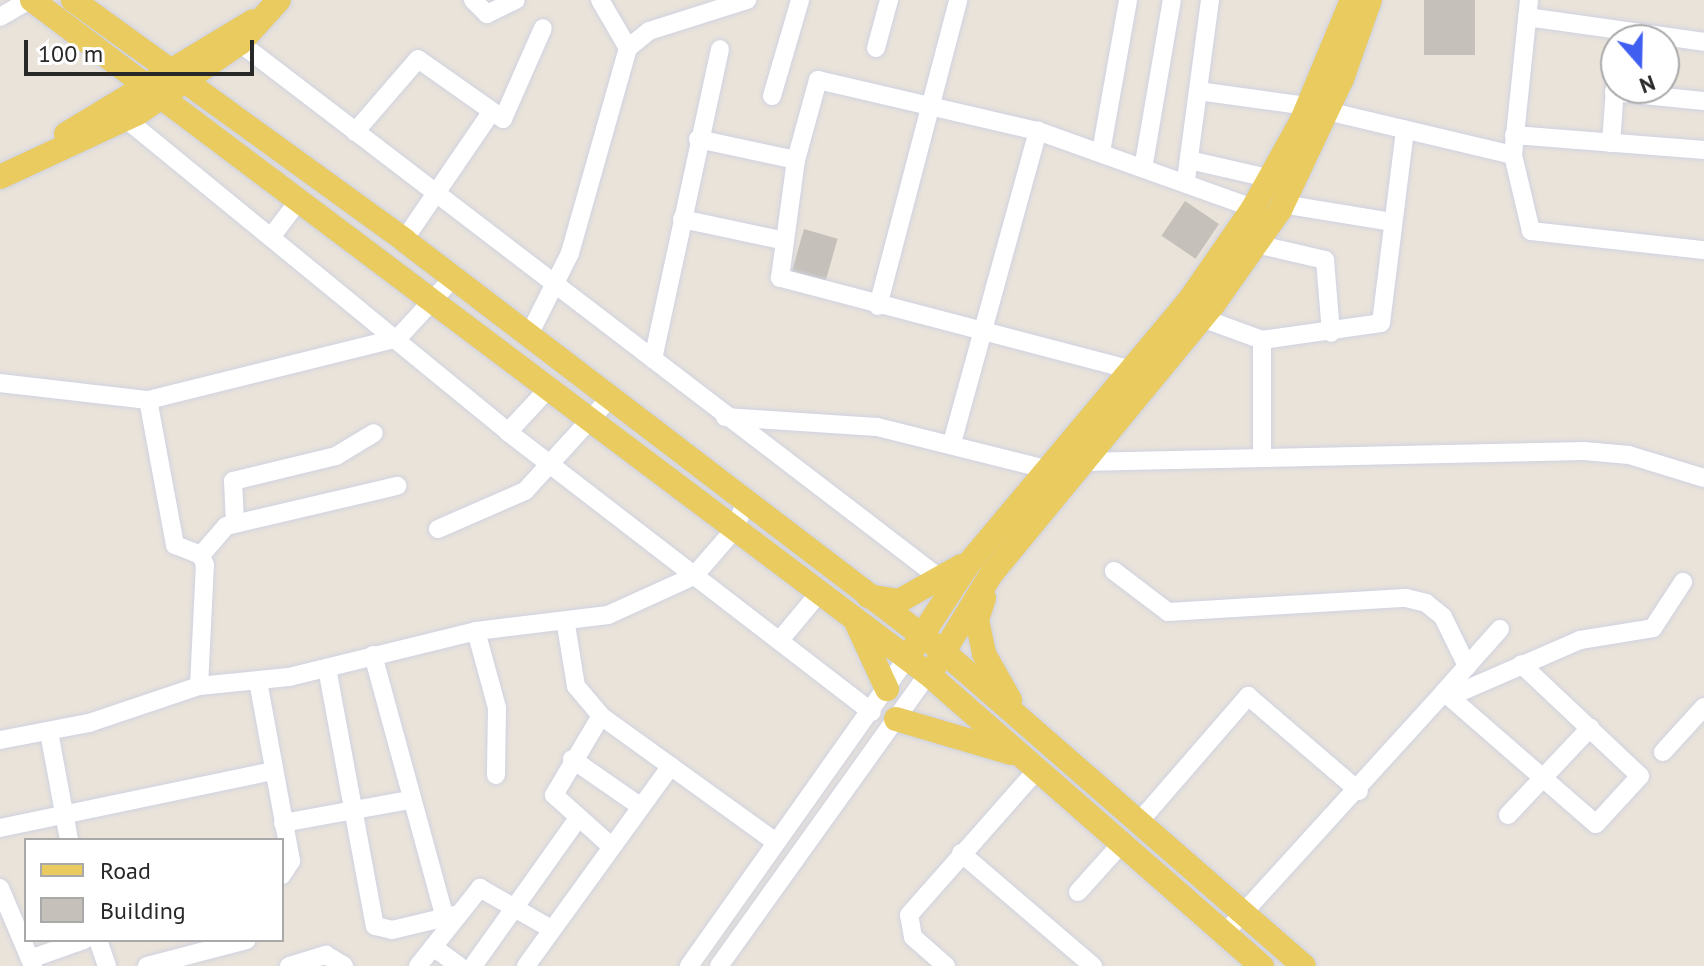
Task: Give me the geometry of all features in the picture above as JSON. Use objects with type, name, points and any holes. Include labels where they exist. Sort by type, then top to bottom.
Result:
[{"type":"main road","points":[[31,0],[300,199],[928,674],[1262,966]]},
{"type":"main road","points":[[73,0],[404,240],[746,502],[862,595],[945,653],[1304,966]]},
{"type":"main road","points":[[177,76],[240,43],[279,0]]},
{"type":"main road","points":[[907,658],[921,636],[983,564],[1082,462],[1202,318],[1256,244],[1282,204],[1318,108],[1352,0]]},
{"type":"main road","points":[[928,674],[945,653],[983,564],[1046,469],[1188,302],[1253,208],[1268,178],[1318,108],[1370,0]]},
{"type":"main road","points":[[0,177],[155,91],[260,19]]},
{"type":"main road","points":[[29,162],[126,119],[155,91]]},
{"type":"main road","points":[[862,595],[899,601],[983,564]]},
{"type":"main road","points":[[983,564],[977,620],[984,654],[1019,716]]},
{"type":"main road","points":[[855,619],[887,689]]},
{"type":"main road","points":[[896,719],[1029,763]]},
{"type":"street","points":[[0,17],[31,0]]},
{"type":"street","points":[[473,0],[487,14],[516,0]]},
{"type":"street","points":[[600,0],[628,48]]},
{"type":"street","points":[[528,337],[556,287],[587,203],[628,48],[649,31],[747,0]]},
{"type":"street","points":[[772,96],[800,0]]},
{"type":"street","points":[[876,48],[889,0]]},
{"type":"street","points":[[878,306],[958,0]]},
{"type":"street","points":[[1101,152],[1128,0]]},
{"type":"street","points":[[1144,163],[1172,0]]},
{"type":"street","points":[[1186,180],[1210,0]]},
{"type":"street","points":[[1600,26],[1528,8],[1513,155],[1536,235],[1704,250]]},
{"type":"street","points":[[355,132],[415,59],[490,114],[508,116],[543,28]]},
{"type":"street","points":[[1680,41],[1704,42]]},
{"type":"street","points":[[240,43],[942,580]]},
{"type":"street","points":[[653,359],[698,139],[720,49]]},
{"type":"street","points":[[1128,369],[785,283],[777,271],[781,240],[796,160],[818,80],[932,103],[1038,131],[1144,163],[1253,208]]},
{"type":"street","points":[[1198,91],[1318,108],[1513,155]]},
{"type":"street","points":[[1680,96],[1704,101]]},
{"type":"street","points":[[1611,143],[1614,104]]},
{"type":"street","points":[[404,240],[433,192],[490,114]]},
{"type":"street","points":[[126,119],[398,338],[508,432],[872,712]]},
{"type":"street","points":[[1202,318],[1262,340],[1331,333],[1381,323],[1405,129]]},
{"type":"street","points":[[952,443],[1038,131]]},
{"type":"street","points":[[1514,135],[1704,150]]},
{"type":"street","points":[[698,139],[796,160]]},
{"type":"street","points":[[1189,160],[1268,178]]},
{"type":"street","points":[[271,237],[300,199]]},
{"type":"street","points":[[1282,204],[1392,222]]},
{"type":"street","points":[[682,219],[781,240]]},
{"type":"street","points":[[1256,244],[1325,260],[1331,333]]},
{"type":"street","points":[[0,383],[148,400],[398,338],[452,279]]},
{"type":"street","points":[[1262,340],[1262,458]]},
{"type":"street","points":[[508,432],[550,387]]},
{"type":"street","points":[[438,529],[501,507],[553,467],[609,399]]},
{"type":"street","points":[[148,400],[175,545],[201,555]]},
{"type":"street","points":[[725,417],[877,427],[952,443],[1046,469]]},
{"type":"street","points":[[235,523],[230,489],[241,476],[327,459],[374,433]]},
{"type":"street","points":[[1082,462],[1584,451],[1629,455],[1704,478]]},
{"type":"street","points":[[199,686],[207,631],[201,555],[219,530],[235,523],[397,486]]},
{"type":"street","points":[[0,740],[49,732],[199,686],[258,681],[327,668],[476,631],[566,625],[694,576],[734,530],[746,502]]},
{"type":"street","points":[[1114,571],[1168,612],[1406,598],[1426,603],[1443,617],[1467,666]]},
{"type":"street","points":[[1447,694],[1580,640],[1653,628],[1683,582]]},
{"type":"street","points":[[780,640],[820,592]]},
{"type":"street","points":[[566,625],[576,686],[601,716],[776,842]]},
{"type":"street","points":[[1225,933],[1447,694],[1500,629]]},
{"type":"street","points":[[476,631],[497,708],[496,775]]},
{"type":"street","points":[[373,655],[410,800],[452,916]]},
{"type":"street","points":[[689,966],[872,712],[907,658]]},
{"type":"street","points":[[1447,694],[1590,823],[1600,821],[1640,776],[1521,664]]},
{"type":"street","points":[[327,668],[375,926],[392,930],[452,916]]},
{"type":"street","points":[[719,966],[928,674]]},
{"type":"street","points":[[258,681],[291,861],[284,872]]},
{"type":"street","points":[[1139,822],[1248,696],[1359,791]]},
{"type":"street","points":[[1663,752],[1704,707]]},
{"type":"street","points":[[601,716],[572,759],[554,795],[612,847]]},
{"type":"street","points":[[1508,815],[1590,728]]},
{"type":"street","points":[[49,732],[69,838]]},
{"type":"street","points":[[572,759],[641,807]]},
{"type":"street","points":[[946,966],[913,937],[909,915],[1029,763]]},
{"type":"street","points":[[526,966],[671,766]]},
{"type":"street","points":[[0,828],[274,771]]},
{"type":"street","points":[[283,823],[410,800]]},
{"type":"street","points":[[473,966],[578,818]]},
{"type":"street","points":[[1078,892],[1122,843]]},
{"type":"street","points":[[961,853],[1093,966]]},
{"type":"street","points":[[0,888],[7,925],[31,963],[79,942]]},
{"type":"street","points":[[418,966],[452,916],[480,888],[551,929]]},
{"type":"street","points":[[99,942],[107,966]]},
{"type":"street","points":[[147,966],[239,942]]},
{"type":"street","points":[[433,947],[459,966]]},
{"type":"street","points":[[289,966],[326,955],[344,966]]},
{"type":"building","points":[[1424,0],[1475,0],[1475,55],[1424,55]]},
{"type":"building","points":[[1185,201],[1219,224],[1196,259],[1162,236]]},
{"type":"building","points":[[804,229],[838,239],[826,281],[792,271]]}]
